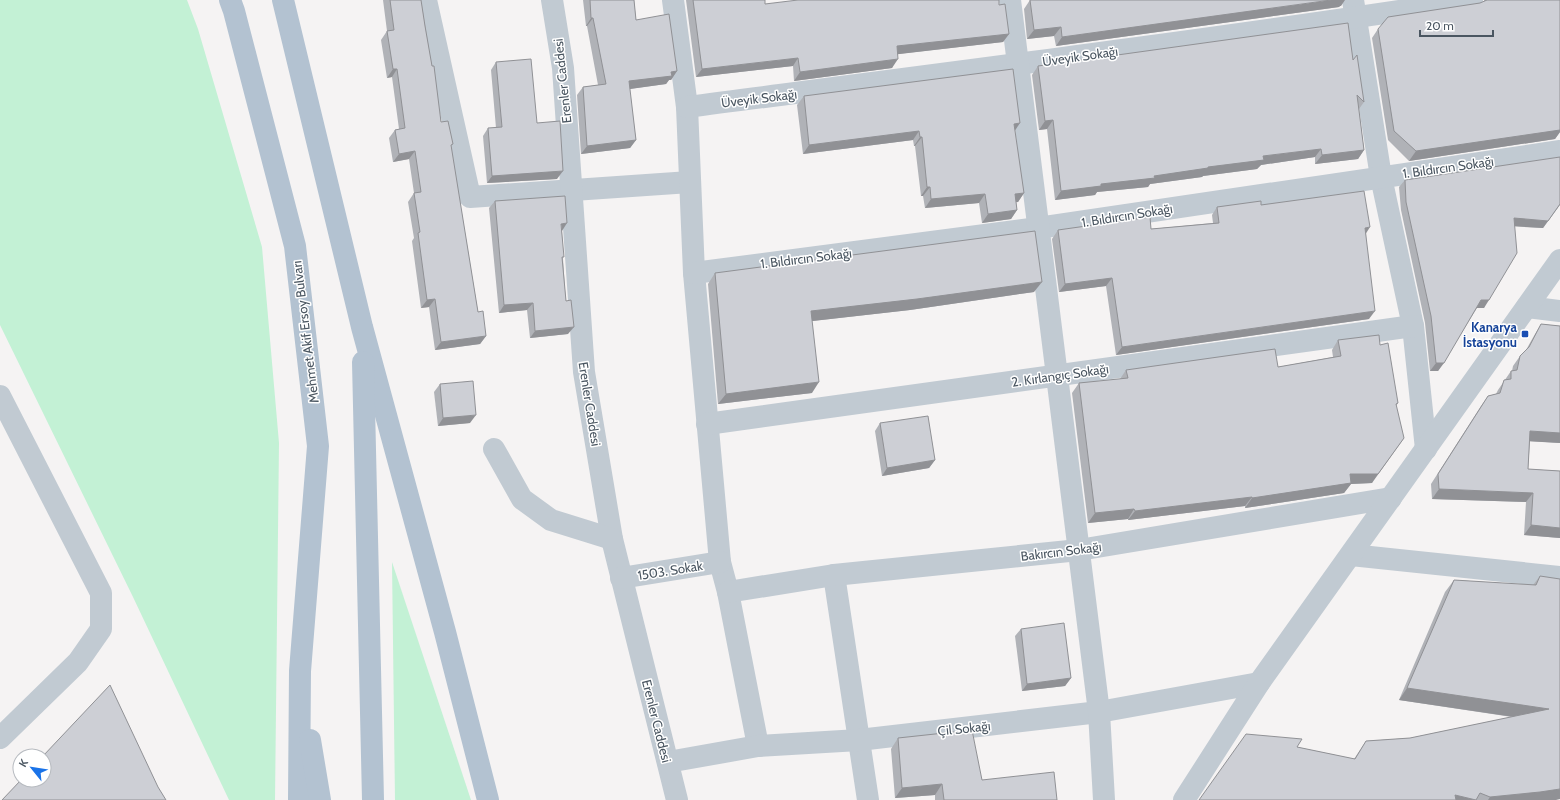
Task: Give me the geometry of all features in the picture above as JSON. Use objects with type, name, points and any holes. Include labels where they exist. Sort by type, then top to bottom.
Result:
[{"type":"main road","name":"Mehmet Akif Ersoy Bulvarı","points":[[230,0],[295,246],[318,446],[300,671]]},
{"type":"main road","points":[[282,0],[362,327],[445,632],[488,800]]},
{"type":"main road","points":[[362,327],[373,800]]},
{"type":"main road","points":[[299,800],[300,671]]},
{"type":"main road","points":[[300,671],[320,800]]},
{"type":"street","points":[[426,0],[470,196],[571,191],[690,182]]},
{"type":"street","name":"Erenler Caddesi","points":[[552,0],[563,68],[584,372],[612,540],[677,800]]},
{"type":"street","points":[[673,0],[687,107],[694,273],[720,562],[728,592],[758,746]]},
{"type":"street","points":[[1010,0],[1099,712],[1104,800]]},
{"type":"street","name":"Üveyik Sokağı","points":[[687,107],[1018,64],[1354,9],[1472,0]]},
{"type":"street","points":[[1354,9],[1381,177],[1412,326],[1426,449]]},
{"type":"street","name":"1. Bıldırcın Sokağı","points":[[694,273],[1038,228],[1560,150]]},
{"type":"street","points":[[1184,800],[1259,683],[1560,260]]},
{"type":"street","points":[[1527,307],[1560,311]]},
{"type":"street","name":"2. Kırlangıç Sokağı","points":[[707,424],[1412,326]]},
{"type":"street","points":[[0,396],[101,593],[101,630],[78,662],[0,738]]},
{"type":"street","points":[[494,449],[522,499],[551,520],[612,540]]},
{"type":"street","name":"Bakırcın Sokağı","points":[[728,592],[834,575],[1079,550],[1391,498]]},
{"type":"street","points":[[1351,555],[1560,577]]},
{"type":"street","name":"1503. Sokak","points":[[621,578],[720,562]]},
{"type":"street","points":[[834,575],[868,800]]},
{"type":"street","name":"Çil Sokağı","points":[[668,762],[758,746],[859,740],[1099,712],[1259,683]]},
{"type":"green space","points":[[0,0],[187,0],[198,29],[262,247],[279,443],[275,800],[229,800],[133,597],[0,325]]},
{"type":"green space","points":[[392,562],[471,800],[395,800]]},
{"type":"building","points":[[390,0],[421,0],[432,66],[434,66],[441,122],[448,121],[453,144],[451,145],[478,312],[483,311],[486,336],[441,342],[435,299],[427,300],[418,233],[420,232],[414,193],[421,192],[415,151],[399,154],[395,130],[405,128],[397,69],[393,69],[387,31],[394,30]]},
{"type":"building","points":[[590,0],[634,0],[636,20],[669,14],[677,71],[671,72],[672,76],[629,81],[636,140],[587,146],[583,87],[606,84],[593,18],[591,18]]},
{"type":"building","points":[[693,0],[765,0],[765,4],[798,0],[999,0],[999,5],[1005,4],[1009,34],[897,46],[898,59],[800,72],[798,58],[702,69]]},
{"type":"building","points":[[1030,0],[1331,0],[1062,37],[1061,27],[1034,30]]},
{"type":"building","points":[[1487,0],[1560,0],[1560,130],[1416,151],[1394,131],[1378,29],[1388,17],[1480,3]]},
{"type":"building","points":[[1348,23],[1353,60],[1357,55],[1364,102],[1357,95],[1364,150],[1322,155],[1321,149],[1263,156],[1264,160],[1208,167],[1154,176],[1155,178],[1101,184],[1101,186],[1061,191],[1053,120],[1045,121],[1038,66]]},
{"type":"building","points":[[531,59],[537,123],[560,121],[563,171],[492,176],[488,128],[502,127],[496,62]]},
{"type":"building","points":[[1013,69],[1020,123],[1014,124],[1024,193],[1015,194],[1017,210],[988,214],[985,194],[931,199],[930,187],[927,187],[922,137],[920,137],[919,131],[809,145],[804,96]]},
{"type":"building","points":[[1560,157],[1560,204],[1548,221],[1514,218],[1517,253],[1489,300],[1481,300],[1444,363],[1436,363],[1431,316],[1406,202],[1405,180]]},
{"type":"building","points":[[1364,191],[1370,227],[1365,228],[1375,311],[1122,347],[1112,278],[1065,284],[1058,230],[1150,217],[1151,229],[1219,223],[1217,207],[1261,201],[1261,205]]},
{"type":"building","points":[[565,196],[567,223],[561,224],[564,257],[562,257],[566,301],[571,300],[574,327],[535,331],[533,303],[504,305],[495,201]]},
{"type":"building","points":[[1035,231],[1042,282],[917,299],[811,311],[819,382],[726,394],[715,273]]},
{"type":"building","points":[[1541,324],[1560,326],[1560,433],[1530,431],[1528,469],[1560,471],[1560,528],[1531,525],[1533,493],[1439,489],[1438,474],[1488,396],[1500,393],[1504,380],[1511,379],[1511,371],[1517,370],[1520,356],[1529,347]]},
{"type":"building","points":[[1379,335],[1380,345],[1388,343],[1398,403],[1396,404],[1404,438],[1378,474],[1350,474],[1351,483],[1252,498],[1135,511],[1134,509],[1095,513],[1079,383],[1128,378],[1126,370],[1275,349],[1278,367],[1341,356],[1338,340]]},
{"type":"building","points":[[473,381],[476,415],[443,418],[440,384]]},
{"type":"building","points":[[928,416],[935,460],[887,468],[880,423]]},
{"type":"building","points":[[1540,576],[1560,579],[1560,789],[1490,797],[1480,793],[1476,800],[1455,795],[1456,800],[1199,800],[1246,734],[1302,739],[1297,747],[1355,759],[1366,741],[1410,738],[1549,709],[1407,688],[1454,580],[1536,585]]},
{"type":"building","points":[[1064,623],[1071,678],[1027,684],[1021,629]]},
{"type":"building","points":[[110,685],[158,787],[166,800],[2,800],[13,788],[52,788],[52,748],[51,748]]},
{"type":"building","points":[[972,730],[982,780],[1054,772],[1057,800],[944,800],[942,784],[902,788],[898,738]]},
{"type":"place","name":"Kanarya İstasyonu","points":[[1525,334]]}]
